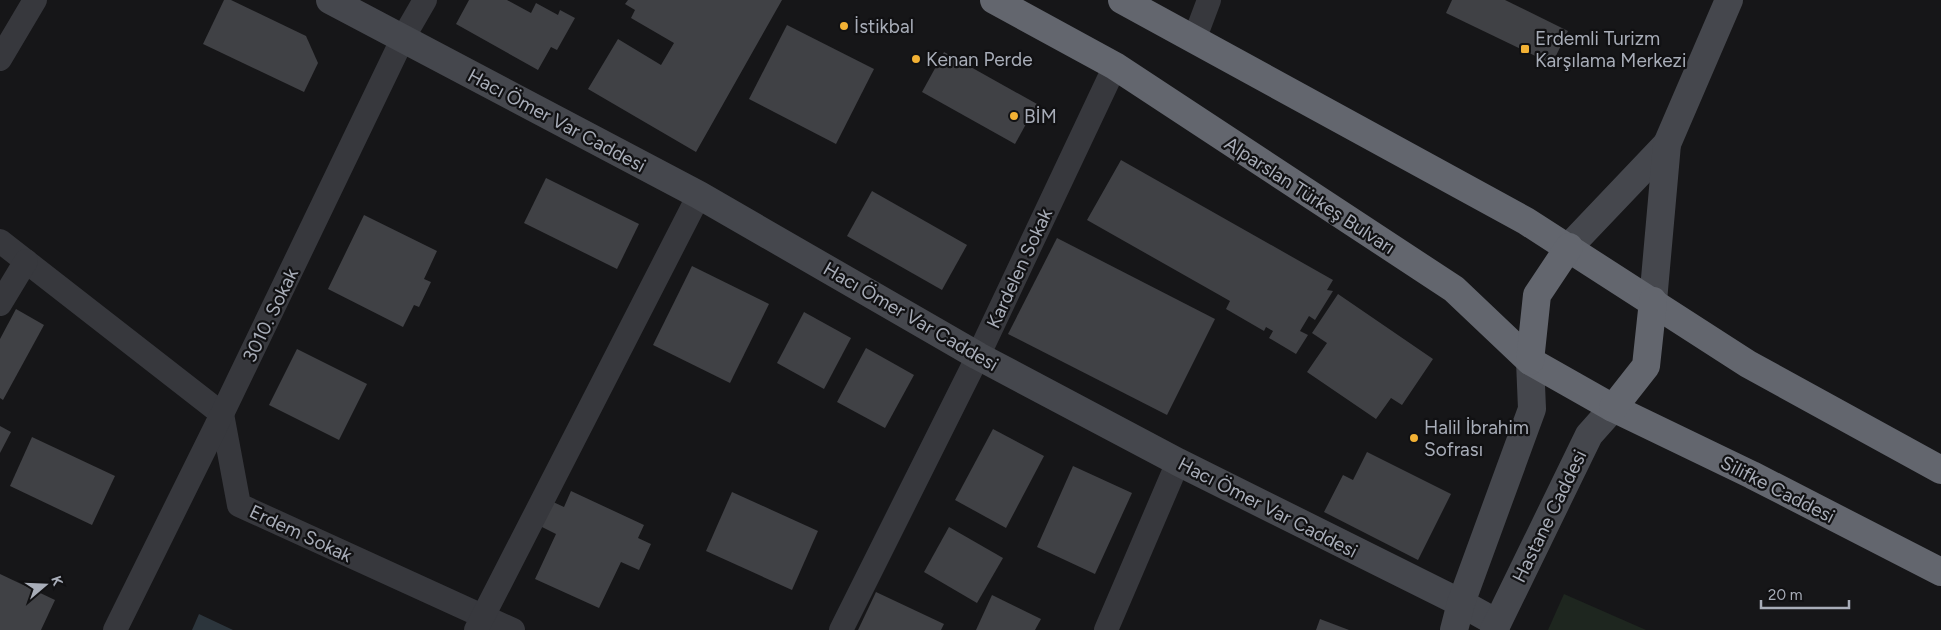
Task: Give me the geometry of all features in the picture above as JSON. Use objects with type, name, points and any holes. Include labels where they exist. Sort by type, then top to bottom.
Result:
[{"type":"highway","name":"Alparslan Türkeş Bulvarı","points":[[994,0],[1115,66],[1454,289],[1530,361],[1613,408]]},
{"type":"highway","points":[[1122,0],[1526,221],[1653,301],[1748,364],[1941,470]]},
{"type":"highway","points":[[1530,361],[1538,295],[1569,248]]},
{"type":"highway","points":[[1613,408],[1646,366],[1653,301]]},
{"type":"highway","name":"Silifke Caddesi","points":[[1613,408],[1752,475],[1941,572]]},
{"type":"street","points":[[0,59],[35,0]]},
{"type":"street","name":"Hacı Ömer Var Caddesi","points":[[330,0],[699,195],[978,356],[1178,462],[1461,603],[1496,626]]},
{"type":"street","name":"3010. Sokak","points":[[115,630],[222,414],[403,38],[425,0]]},
{"type":"street","points":[[1194,40],[1209,0]]},
{"type":"street","points":[[1653,301],[1667,144],[1729,0]]},
{"type":"street","name":"Kardelen Sokak","points":[[842,630],[978,356],[1115,66]]},
{"type":"street","points":[[1569,248],[1667,144]]},
{"type":"street","points":[[479,623],[699,195]]},
{"type":"street","points":[[0,241],[222,414]]},
{"type":"street","points":[[0,304],[26,261]]},
{"type":"street","points":[[1454,630],[1461,603],[1532,409],[1530,361]]},
{"type":"street","name":"Hastane Caddesi","points":[[1496,626],[1589,435],[1613,408]]},
{"type":"street","name":"Erdem Sokak","points":[[222,414],[239,505],[479,623],[513,630]]},
{"type":"street","points":[[1106,630],[1178,462]]},
{"type":"shaded area","points":[[1564,594],[1646,630],[1548,630]]},
{"type":"shaded area","points":[[199,614],[233,630],[192,630]]},
{"type":"building","points":[[224,0],[231,0],[306,36],[318,63],[304,92],[203,44]]},
{"type":"building","points":[[469,0],[507,0],[531,13],[536,3],[558,15],[560,10],[575,18],[557,50],[551,47],[538,70],[456,24]]},
{"type":"building","points":[[628,0],[782,0],[696,152],[588,89],[618,39],[661,65],[674,43],[631,18],[635,10],[625,4]]},
{"type":"building","points":[[1452,0],[1505,0],[1568,31],[1552,64],[1446,13]]},
{"type":"building","points":[[787,25],[874,69],[836,144],[749,99]]},
{"type":"building","points":[[944,52],[1037,104],[1015,144],[922,92]]},
{"type":"building","points":[[1121,160],[1333,280],[1327,290],[1333,291],[1315,320],[1309,316],[1300,331],[1308,335],[1296,354],[1269,338],[1273,331],[1266,327],[1264,331],[1226,309],[1230,301],[1087,220]]},
{"type":"building","points":[[546,178],[639,224],[617,269],[524,223]]},
{"type":"building","points":[[872,191],[967,245],[942,290],[847,236]]},
{"type":"building","points":[[364,215],[437,251],[424,279],[431,282],[419,307],[414,305],[403,327],[328,289]]},
{"type":"building","points":[[1057,238],[1215,319],[1167,415],[1008,334]]},
{"type":"building","points":[[692,266],[769,304],[730,383],[653,345]]},
{"type":"building","points":[[1338,294],[1433,359],[1402,405],[1391,398],[1376,419],[1307,372],[1327,343],[1312,333]]},
{"type":"building","points":[[16,309],[44,325],[3,400],[0,398],[0,339]]},
{"type":"building","points":[[804,312],[851,338],[824,389],[777,363]]},
{"type":"building","points":[[866,348],[914,375],[885,428],[837,402]]},
{"type":"building","points":[[297,349],[367,384],[339,440],[269,405]]},
{"type":"building","points":[[0,426],[11,432],[0,453]]},
{"type":"building","points":[[993,429],[1044,456],[1006,528],[955,500]]},
{"type":"building","points":[[32,437],[115,476],[92,525],[10,486]]},
{"type":"building","points":[[1367,452],[1451,494],[1418,560],[1324,512],[1343,475],[1353,480]]},
{"type":"building","points":[[1073,466],[1132,493],[1095,574],[1037,547]]},
{"type":"building","points":[[571,491],[644,525],[638,538],[651,544],[639,570],[621,562],[599,608],[535,579],[556,534],[540,526],[551,501],[564,507]]},
{"type":"building","points":[[732,492],[818,531],[792,590],[706,551]]},
{"type":"building","points":[[949,527],[1003,558],[977,603],[924,572]]},
{"type":"building","points":[[0,574],[55,600],[41,630],[0,630]]},
{"type":"building","points":[[876,592],[944,624],[941,630],[858,630]]},
{"type":"building","points":[[992,595],[1041,619],[1035,630],[976,630]]},
{"type":"building","points":[[1320,619],[1349,630],[1316,630]]},
{"type":"place","name":"İstikbal","points":[[844,26]]},
{"type":"place","name":"Erdemli Turizm Karşılama Merkezi","points":[[1525,49]]},
{"type":"place","name":"Kenan Perde","points":[[916,59]]},
{"type":"place","name":"BİM","points":[[1014,116]]},
{"type":"place","name":"Halil İbrahim Sofrası","points":[[1414,438]]}]
